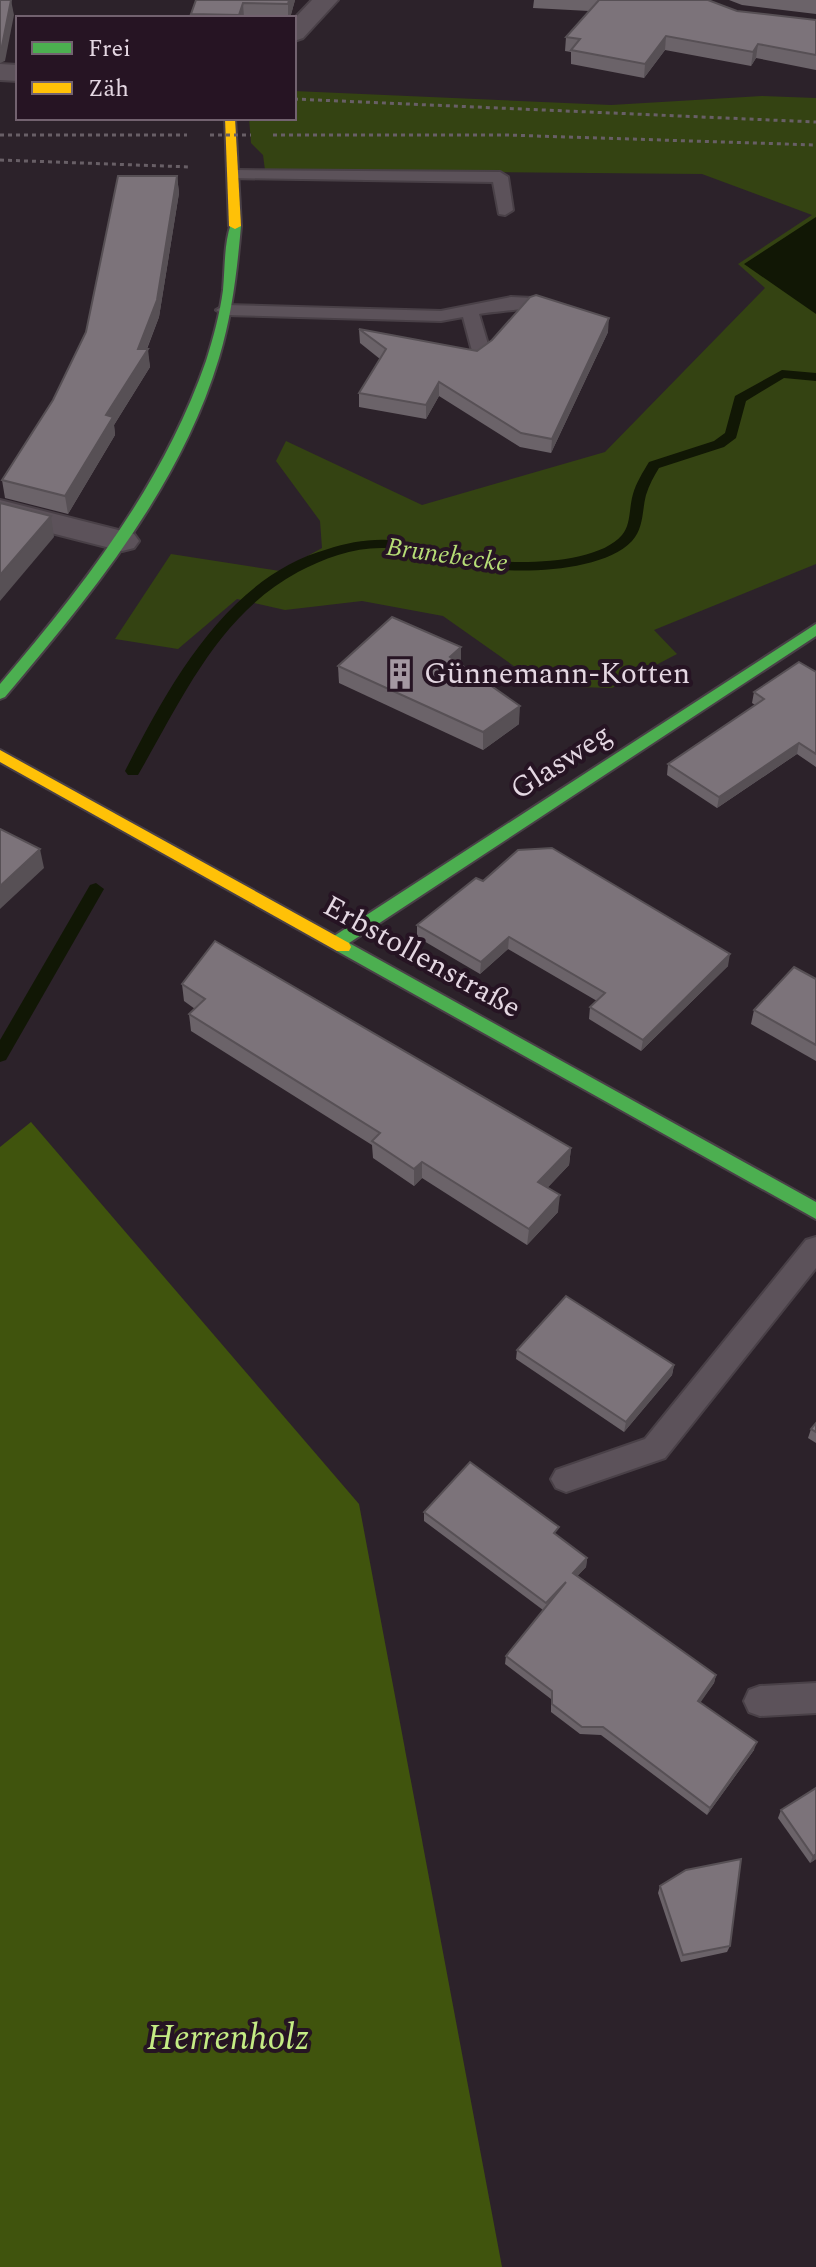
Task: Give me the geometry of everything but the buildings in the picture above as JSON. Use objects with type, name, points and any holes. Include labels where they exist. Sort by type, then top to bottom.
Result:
[{"type":"street","points":[[296,31],[326,0]]},
{"type":"street","points":[[0,694],[122,541],[186,433],[218,347],[225,310],[236,173],[230,120]]},
{"type":"street","points":[[0,510],[122,541]]},
{"type":"street","name":"Glasweg","points":[[337,942],[816,629]]},
{"type":"street","name":"Erbstollenstraße","points":[[0,755],[816,1211]]},
{"type":"lane","points":[[236,173],[500,177],[505,210]]},
{"type":"lane","points":[[225,310],[441,316],[511,302],[533,303]]},
{"type":"lane","points":[[470,312],[481,351]]},
{"type":"lane","points":[[566,1479],[655,1449],[816,1248]]},
{"type":"lane","points":[[760,1701],[816,1698]]},
{"type":"path","points":[[296,99],[816,122]]},
{"type":"path","points":[[0,135],[184,135]]},
{"type":"path","points":[[210,135],[251,135]]},
{"type":"path","points":[[287,135],[521,135],[816,145]]},
{"type":"path","points":[[0,160],[236,173]]},
{"type":"green space","points":[[296,91],[611,105],[762,96],[816,98],[816,564],[654,630],[677,654],[612,688],[542,686],[443,616],[362,601],[285,610],[237,599],[178,649],[115,639],[171,554],[280,571],[322,548],[320,521],[276,461],[286,441],[422,505],[605,452],[765,288],[738,264],[812,215],[702,174],[265,170],[263,155],[251,143],[249,120],[296,120]]},
{"type":"green space","name":"Herrenholz","points":[[31,1122],[359,1504],[502,2267],[0,2267],[0,1147]]},
{"type":"shaded area","points":[[816,217],[816,314],[744,264]]},
{"type":"waterway","name":"Brunebecke","points":[[133,771],[173,696],[198,659],[226,624],[257,594],[291,570],[330,552],[373,544],[411,547],[474,563],[510,566],[554,564],[597,555],[627,538],[640,492],[654,465],[719,444],[731,435],[740,399],[782,374],[816,377]]},
{"type":"waterway","name":"Brunebecke","points":[[0,1055],[96,889]]},
{"type":"traffic: fast","points":[[0,694],[85,590],[160,479],[189,420],[213,359],[229,294],[235,226]]},
{"type":"traffic: fast","points":[[337,942],[816,629]]},
{"type":"traffic: fast","points":[[343,947],[816,1211]]},
{"type":"traffic: slow","points":[[230,120],[235,226]]},
{"type":"traffic: slow","points":[[0,755],[343,947]]},
{"type":"place","name":"Günnemann-Kotten","points":[[400,674]]}]
